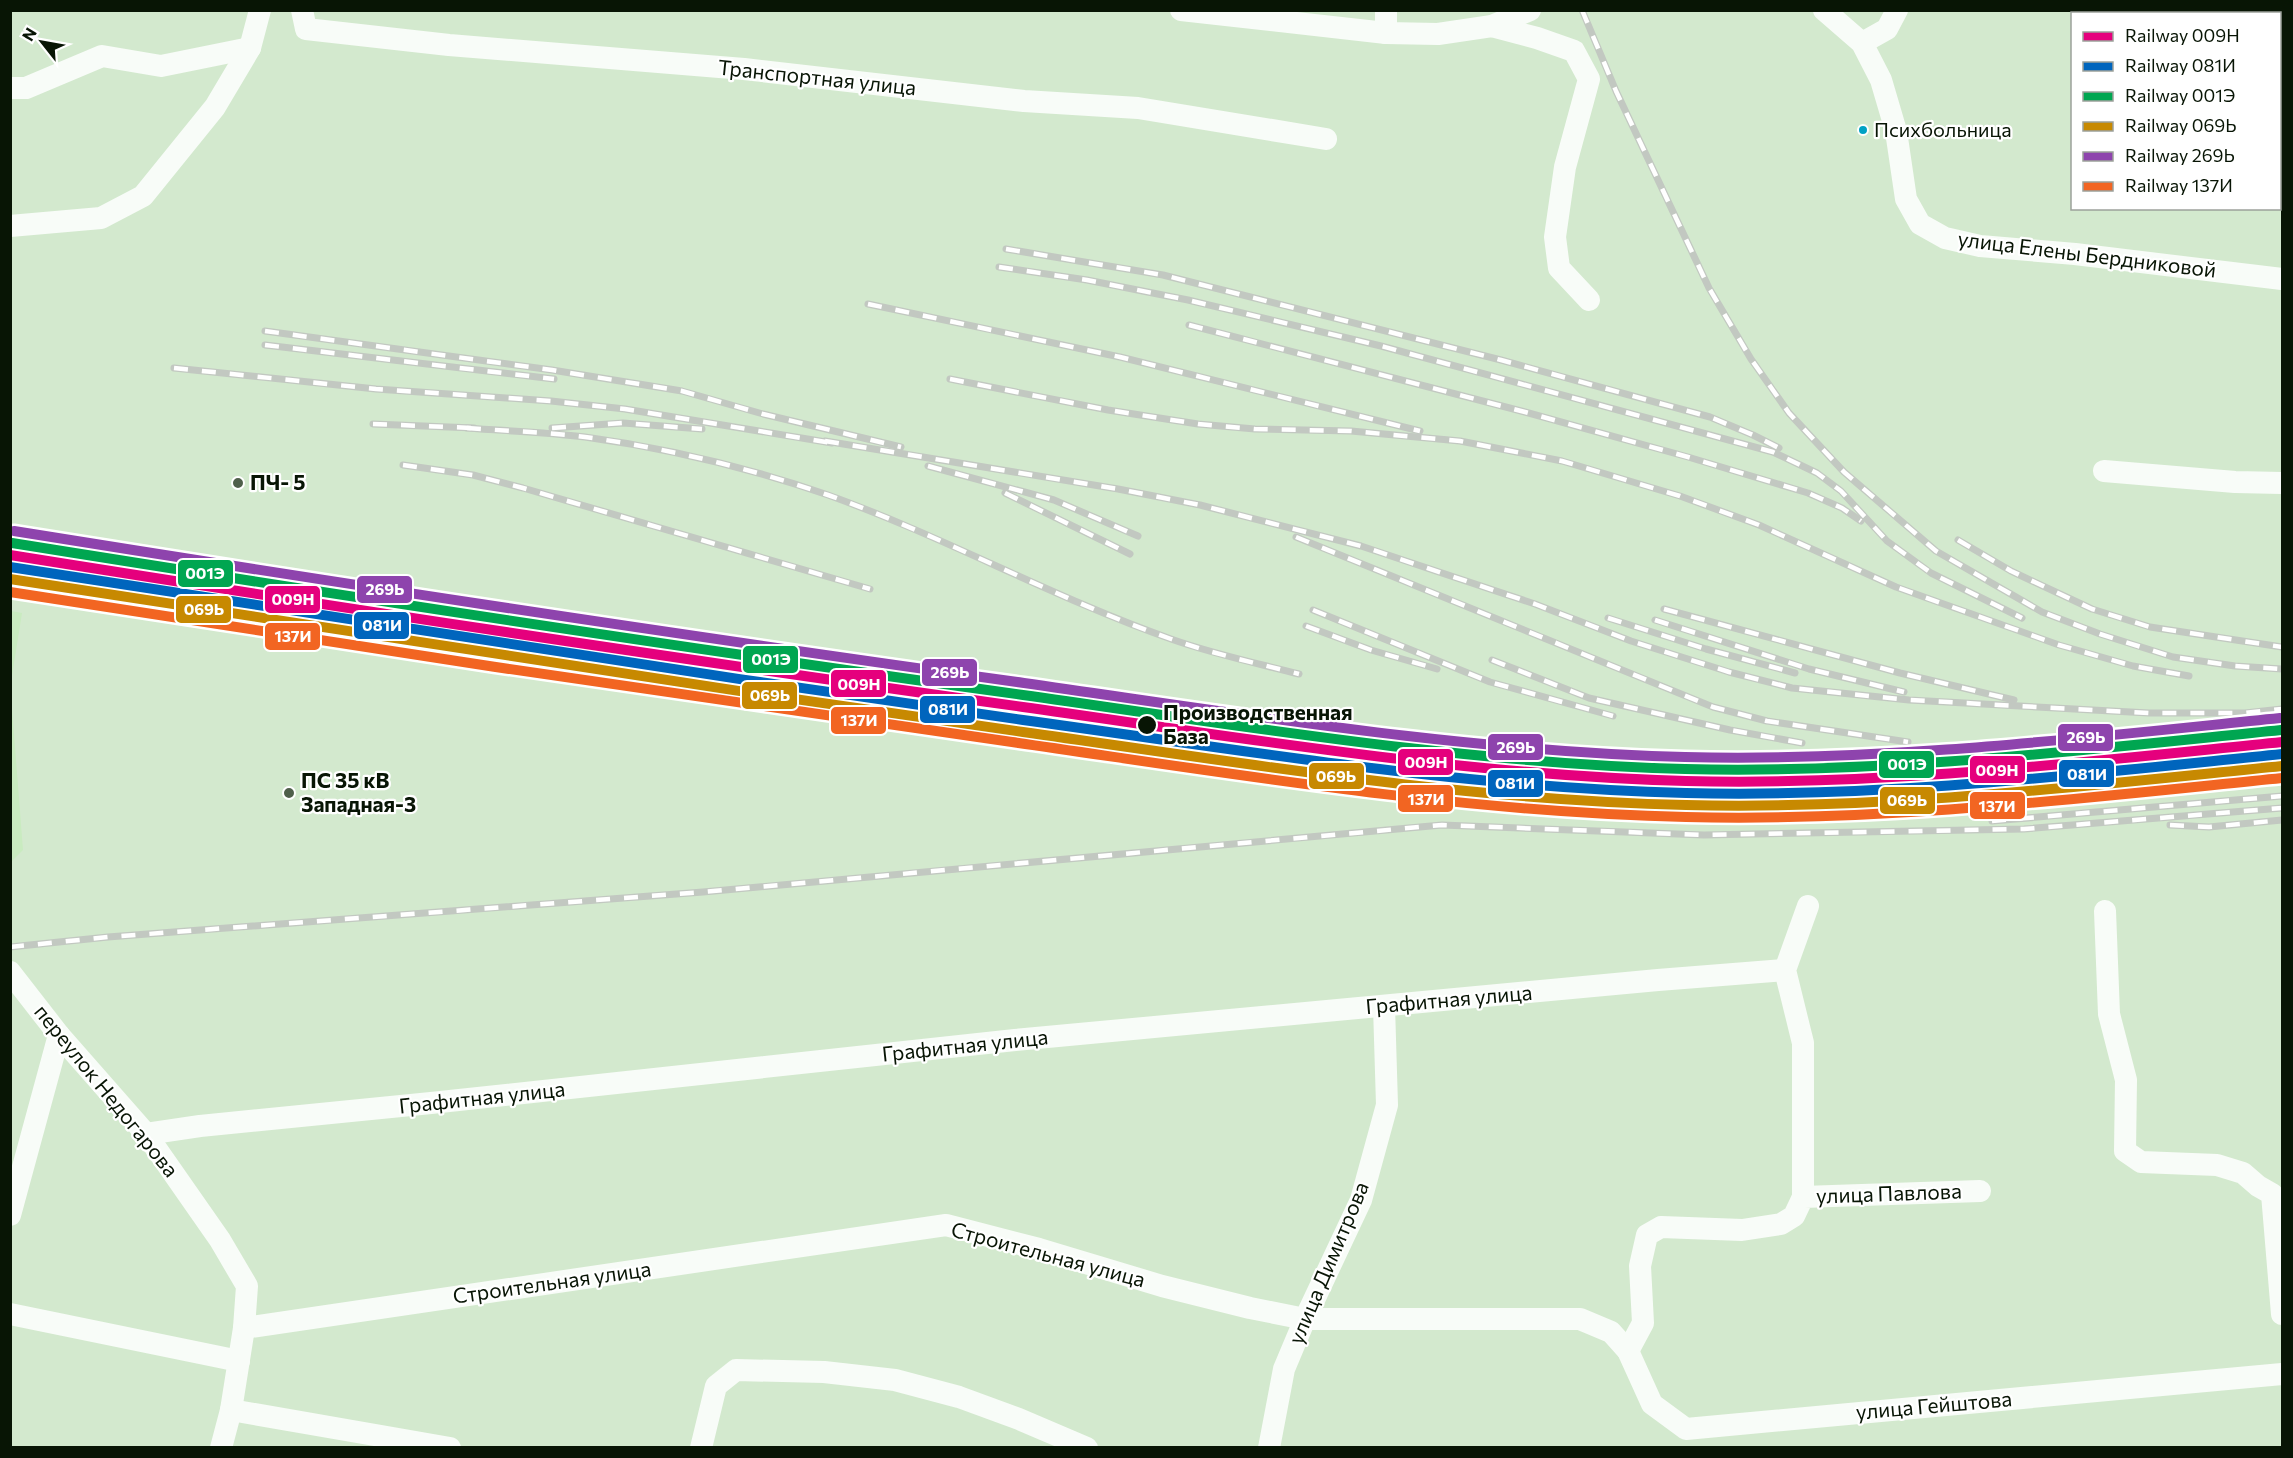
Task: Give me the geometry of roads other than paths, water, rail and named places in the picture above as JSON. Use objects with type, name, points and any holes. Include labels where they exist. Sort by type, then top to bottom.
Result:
[{"type":"street","points":[[10,226],[101,218],[143,196],[215,107],[250,48],[260,10]]},
{"type":"street","points":[[1181,10],[1386,33],[1438,34],[1492,26],[1530,10]]},
{"type":"street","points":[[1386,10],[1386,33]]},
{"type":"street","name":"улица Елены Бердниковой","points":[[1824,10],[1862,43],[1881,80],[1896,131],[1906,199],[1920,224],[1945,238],[1980,246],[2074,254],[2283,279]]},
{"type":"street","points":[[1862,43],[1887,29],[1897,10]]},
{"type":"street","name":"Транспортная улица","points":[[304,20],[449,45],[744,69],[1024,101],[1138,108],[1326,139]]},
{"type":"street","points":[[1492,26],[1574,51],[1588,79],[1565,167],[1555,237],[1558,268],[1589,300]]},
{"type":"street","points":[[10,88],[26,88],[102,56],[161,66],[250,48]]},
{"type":"street","points":[[2104,471],[2235,482],[2283,483]]},
{"type":"street","points":[[1803,1197],[1803,1043],[1785,970],[1808,906]]},
{"type":"street","points":[[2105,911],[2109,1014],[2126,1080],[2125,1151],[2141,1162],[2217,1165],[2243,1173],[2272,1194],[2283,1314]]},
{"type":"street","name":"Графитная улица","points":[[146,1134],[200,1126],[1015,1040],[1785,970]]},
{"type":"street","name":"переулок Недогарова","points":[[10,972],[59,1035],[146,1134],[220,1240],[247,1286],[239,1361],[231,1410],[221,1448]]},
{"type":"street","name":"улица Димитрова","points":[[1269,1448],[1284,1369],[1361,1200],[1387,1105],[1384,1006]]},
{"type":"street","points":[[10,1215],[59,1035]]},
{"type":"street","name":"улица Павлова","points":[[1628,1351],[1643,1323],[1640,1266],[1647,1235],[1661,1227],[1742,1230],[1782,1224],[1794,1216],[1803,1197],[1980,1191]]},
{"type":"street","name":"Строительная улица","points":[[244,1328],[946,1225],[1039,1249],[1162,1287],[1305,1319],[1580,1319],[1611,1332],[1628,1351]]},
{"type":"street","points":[[10,1314],[239,1361]]},
{"type":"street","name":"улица Гейштова","points":[[1628,1351],[1652,1404],[1686,1438],[2283,1374]]},
{"type":"street","points":[[701,1448],[716,1386],[736,1370],[824,1372],[895,1380],[959,1397],[1087,1448]]},
{"type":"street","points":[[231,1410],[450,1448]]},
{"type":"railway","points":[[1582,10],[1616,91],[1709,288],[1751,359],[1789,413],[1844,472],[1936,551],[2042,612],[2100,634],[2173,657],[2235,666],[2282,669]]},
{"type":"railway","points":[[1006,249],[1163,275],[1501,360],[1710,417],[1779,448]]},
{"type":"railway","points":[[999,267],[1087,280],[1188,300],[1381,346],[1773,452],[1817,473],[1841,491],[1887,541],[1931,573],[2022,618]]},
{"type":"railway","points":[[868,304],[1120,357],[1420,431]]},
{"type":"railway","points":[[1189,325],[1525,412],[1688,457],[1808,493],[1842,508],[1861,521]]},
{"type":"railway","points":[[265,331],[552,370],[682,391],[763,414],[901,447]]},
{"type":"railway","points":[[265,345],[554,379]]},
{"type":"railway","points":[[174,368],[376,389],[551,401],[625,409],[832,443]]},
{"type":"railway","points":[[950,379],[1108,410],[1198,424],[1255,429],[1351,431],[1460,441],[1562,461],[1680,496],[1759,525],[1896,587],[2059,645],[2133,666],[2189,676]]},
{"type":"railway","points":[[552,428],[623,423],[702,429]]},
{"type":"railway","points":[[373,424],[474,428]]},
{"type":"railway","points":[[467,428],[585,437],[708,460],[769,476],[828,495],[914,529],[1127,623],[1203,649],[1299,674]]},
{"type":"railway","points":[[825,441],[1118,489],[1200,505],[1361,546],[1535,604],[1631,641],[1729,672],[1792,688],[1909,700],[2149,713],[2245,713],[2282,709]]},
{"type":"railway","points":[[403,465],[473,475],[523,488],[870,589]]},
{"type":"railway","points":[[928,466],[1054,500],[1138,536]]},
{"type":"railway","points":[[1005,493],[1130,554]]},
{"type":"railway","points":[[1296,537],[1713,707],[1767,721],[1908,742]]},
{"type":"railway","points":[[1958,540],[2011,571],[2092,609],[2150,627],[2282,647]]},
{"type":"railway","points":[[1664,609],[1900,673],[2014,700]]},
{"type":"railway","points":[[1313,610],[1490,682],[1613,716]]},
{"type":"railway","points":[[1608,618],[1706,649],[1795,673]]},
{"type":"railway","points":[[1655,620],[1809,669],[1904,692]]},
{"type":"railway","points":[[1306,626],[1371,650],[1437,669]]},
{"type":"railway","points":[[1492,660],[1589,698],[1730,730],[1802,743]]},
{"type":"railway","points":[[1992,821],[2282,796]]},
{"type":"railway","points":[[10,947],[108,937],[703,892],[1442,825],[1704,835],[2024,829],[2282,808]]},
{"type":"railway","points":[[2170,825],[2209,827],[2282,820]]},
{"type":"rail line","name":"269Ь","points":[[14,531],[771,647],[1353,729],[1519,747],[1685,757],[1834,756],[1983,747],[2280,718]]},
{"type":"rail line","name":"001Э","points":[[12,543],[517,622],[896,677],[1353,741],[1519,759],[1685,769],[1834,768],[1983,759],[2281,730]]},
{"type":"rail line","name":"009Н","points":[[10,555],[516,634],[896,689],[1353,753],[1519,771],[1686,781],[1835,780],[1984,771],[2282,742]]},
{"type":"rail line","name":"081И","points":[[10,567],[516,646],[896,702],[1353,766],[1519,784],[1686,793],[1835,792],[1984,783],[2282,754]]},
{"type":"rail line","name":"069Ь","points":[[10,579],[516,658],[1188,756],[1353,778],[1519,796],[1686,805],[1835,804],[1984,795],[2282,766]]},
{"type":"rail line","name":"137И","points":[[10,592],[511,669],[1180,767],[1348,790],[1517,808],[1686,817],[1835,816],[1984,807],[2282,778]]},
{"type":"place","name":"Психбольница","points":[[1863,130]]},
{"type":"place","name":"ПЧ- 5","points":[[238,483]]},
{"type":"place","name":"Производственная База","points":[[1147,725]]},
{"type":"place","name":"ПС 35 кВ Западная-3","points":[[289,793]]}]
